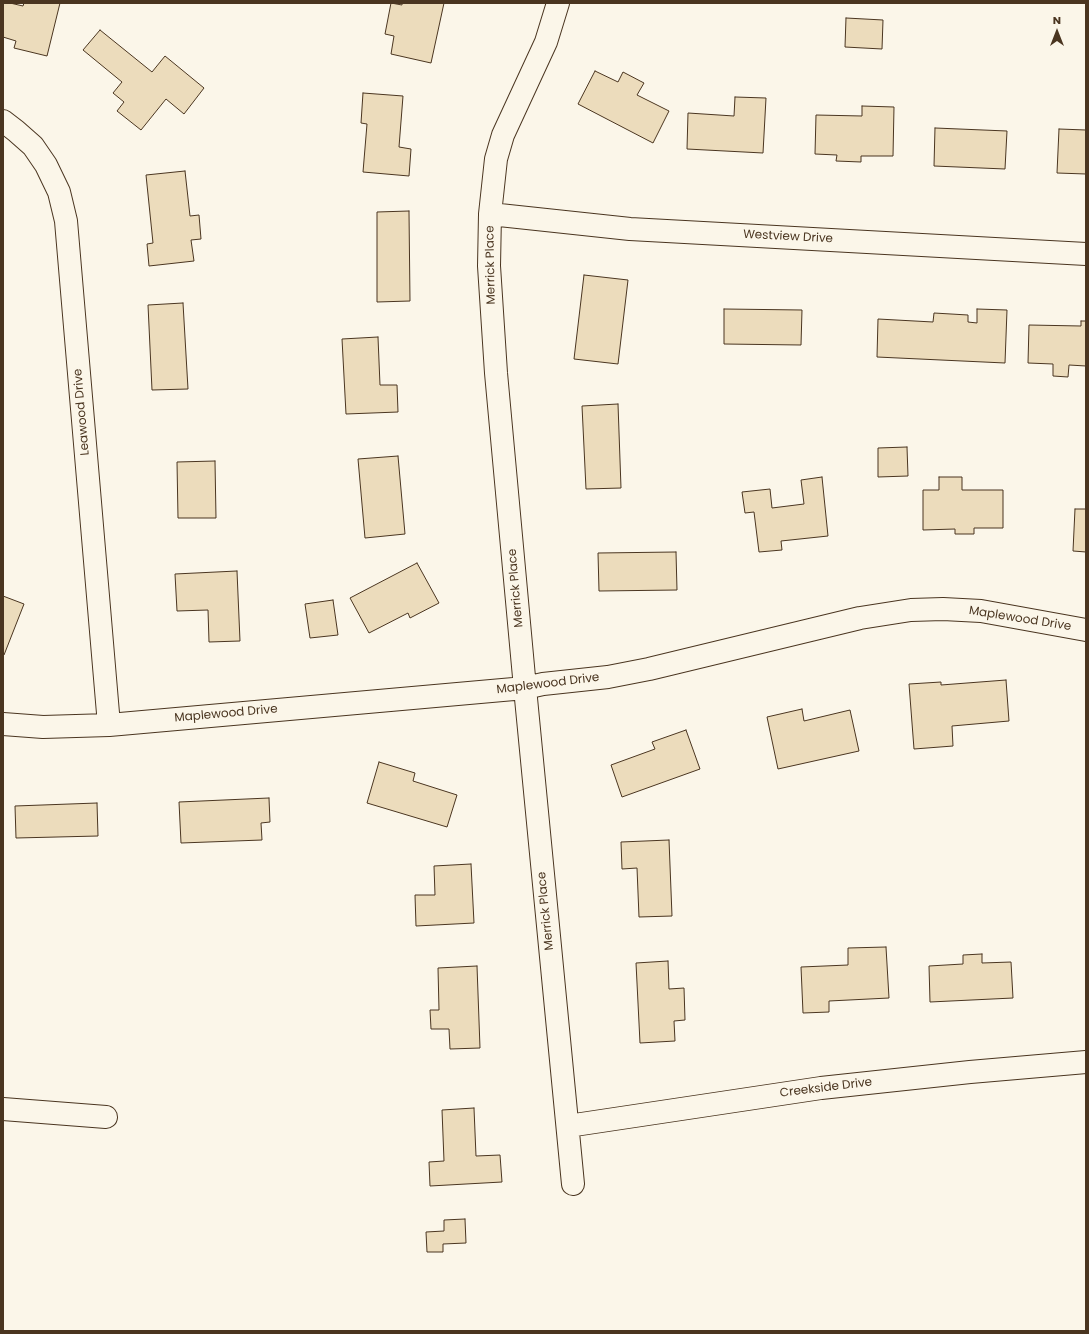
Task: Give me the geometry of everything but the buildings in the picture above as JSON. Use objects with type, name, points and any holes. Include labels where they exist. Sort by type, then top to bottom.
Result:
[{"type":"street","name":"Merrick Place","points":[[558,3],[546,42],[503,135],[496,160],[490,214],[489,266],[496,372],[545,903],[573,1184]]},
{"type":"street","name":"Leawood Drive","points":[[3,121],[33,146],[46,164],[59,192],[66,221],[110,725]]},
{"type":"street","name":"Westview Drive","points":[[490,214],[630,229],[1086,254]]},
{"type":"street","name":"Maplewood Drive","points":[[3,724],[43,727],[110,725],[525,688],[543,684],[615,676],[860,618],[911,610],[943,609],[981,611],[1086,630]]},
{"type":"street","name":"Creekside Drive","points":[[568,1126],[821,1088],[970,1072],[1086,1062]]},
{"type":"street","points":[[3,1109],[106,1117]]}]
